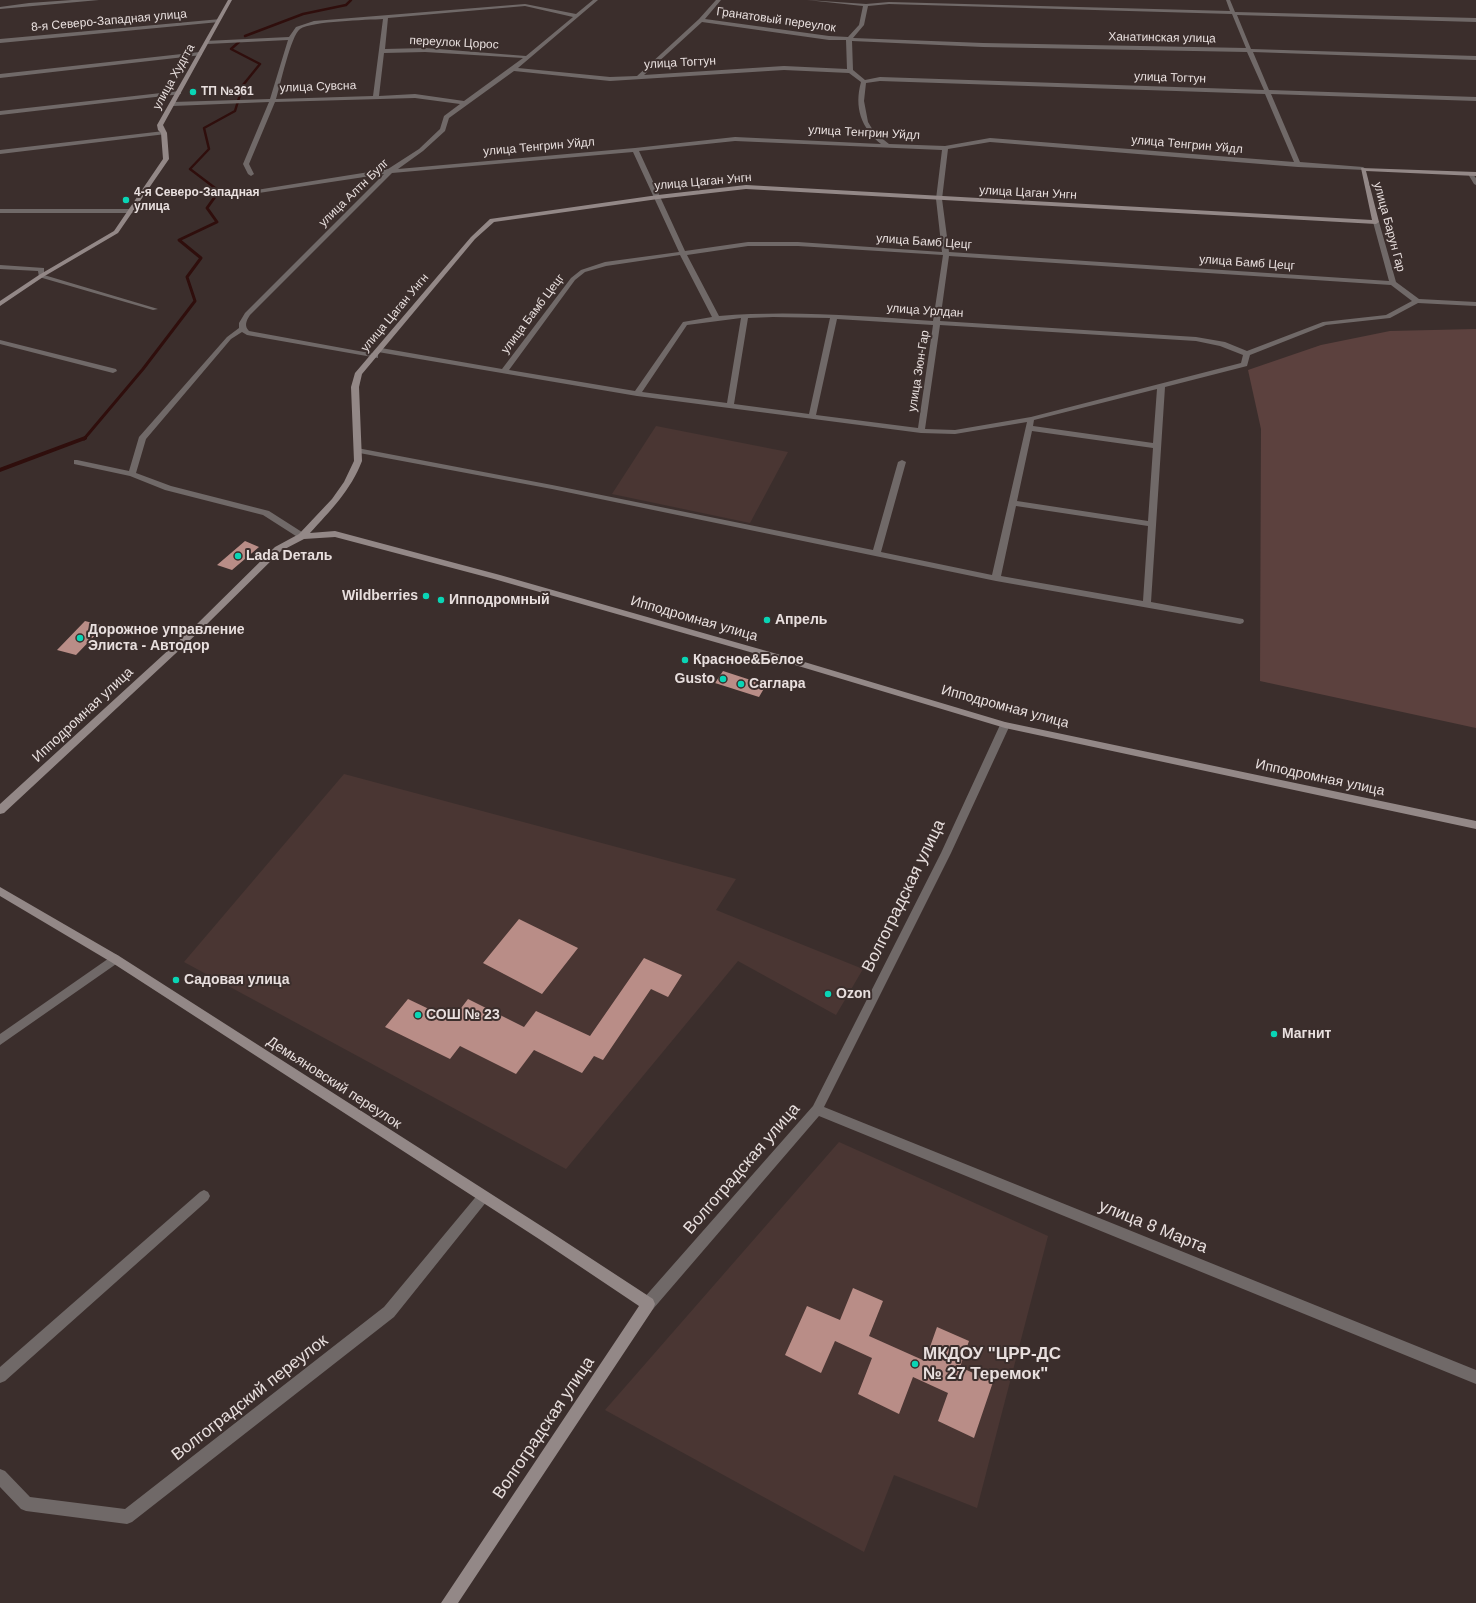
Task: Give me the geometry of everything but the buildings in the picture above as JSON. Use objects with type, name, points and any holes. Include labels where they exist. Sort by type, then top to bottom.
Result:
[{"type":"street","points":[[0,8],[29,4],[97,0]]},
{"type":"street","name":"улица Худгта","points":[[0,304],[42,276],[116,232],[132,211],[166,160],[164,134],[160,125],[230,0]]},
{"type":"street","name":"улица Алтн Булг","points":[[243,329],[242,322],[247,314],[390,171],[420,150],[443,130],[446,117],[513,69],[525,57],[596,0]]},
{"type":"street","points":[[639,77],[701,20],[720,0]]},
{"type":"street","points":[[809,0],[866,5],[889,3],[1476,20]]},
{"type":"street","points":[[1228,0],[1298,165]]},
{"type":"street","points":[[251,174],[246,164],[273,100],[291,38],[298,28],[314,24],[525,5],[577,16]]},
{"type":"street","points":[[866,5],[861,25],[849,39],[850,70],[864,82],[862,87],[862,109],[866,124],[872,133],[887,144]]},
{"type":"street","points":[[376,96],[386,18]]},
{"type":"street","name":"8-я Северо-Западная улица","points":[[0,41],[220,20]]},
{"type":"street","name":"Гранатовый переулок","points":[[701,20],[829,38],[849,39]]},
{"type":"street","points":[[207,42],[291,38]]},
{"type":"street","name":"Ханатинская улица","points":[[849,39],[983,45],[1248,50],[1476,58]]},
{"type":"street","name":"переулок Цорос","points":[[382,52],[425,50],[525,57]]},
{"type":"street","points":[[0,76],[200,54]]},
{"type":"street","name":"улица Тогтун","points":[[513,69],[602,79],[784,68],[850,70]]},
{"type":"street","name":"улица Тогтун","points":[[864,82],[880,79],[1476,99]]},
{"type":"street","points":[[0,113],[179,93]]},
{"type":"street","name":"улица Сувсна","points":[[173,104],[376,96],[415,96],[464,103]]},
{"type":"street","points":[[0,152],[164,134]]},
{"type":"street","name":"улица Тенгрин Уйдл","points":[[252,192],[390,171],[635,150],[735,138],[887,144],[945,148],[990,140],[1363,170],[1474,174]]},
{"type":"street","name":"улица Зюн-Гар","points":[[920,431],[946,255],[939,199],[945,148]]},
{"type":"street","points":[[635,150],[683,254],[716,317]]},
{"type":"street","name":"улица Барун Гар","points":[[1363,170],[1393,283],[1417,301]]},
{"type":"street","points":[[1474,174],[1476,183]]},
{"type":"street","name":"улица Цаган Унгн","points":[[302,536],[348,485],[358,460],[356,380],[364,366],[381,350],[473,238],[492,220],[658,197],[746,187],[939,199],[1376,222]]},
{"type":"street","points":[[0,211],[132,211]]},
{"type":"street","name":"улица Бамб Цецг","points":[[504,371],[573,279],[583,271],[605,264],[683,254],[718,247],[767,243],[1393,283]]},
{"type":"street","points":[[0,267],[42,269],[42,276],[155,308]]},
{"type":"street","points":[[381,350],[637,394],[920,431],[955,432],[1032,419],[1244,364],[1247,354],[1325,323],[1388,317],[1417,301],[1476,304]]},
{"type":"street","points":[[730,406],[745,315]]},
{"type":"street","name":"улица Урлдан","points":[[637,394],[685,323],[716,317],[745,315],[834,316],[1196,339],[1222,344],[1247,354]]},
{"type":"street","points":[[812,416],[834,316]]},
{"type":"street","points":[[132,474],[142,439],[228,338],[243,329],[247,333],[375,356]]},
{"type":"street","points":[[0,342],[113,371]]},
{"type":"street","points":[[1147,603],[1161,386]]},
{"type":"street","points":[[996,578],[1032,419]]},
{"type":"street","points":[[1029,428],[1157,446]]},
{"type":"street","points":[[357,450],[996,578],[1147,603],[1240,621]]},
{"type":"street","points":[[77,462],[132,474],[168,488],[266,513],[302,536]]},
{"type":"street","points":[[876,553],[902,462]]},
{"type":"street","points":[[1013,503],[1152,524]]},
{"type":"street","name":"Ипподромная улица","points":[[0,810],[200,626],[278,549],[302,536],[335,534],[497,577],[1005,724],[1476,825]]},
{"type":"street","name":"Волгоградская улица","points":[[449,1603],[648,1304],[817,1110],[946,853],[1005,724]]},
{"type":"street","name":"Демьяновский переулок","points":[[0,891],[115,959],[544,1235],[648,1304]]},
{"type":"street","points":[[0,1040],[115,959]]},
{"type":"street","name":"улица 8 Марта","points":[[817,1110],[1476,1377]]},
{"type":"street","points":[[0,1376],[204,1196]]},
{"type":"street","name":"Волгоградский переулок","points":[[0,1476],[26,1504],[127,1517],[389,1312],[483,1197]]},
{"type":"shaded area","points":[[1476,329],[1476,728],[1260,681],[1261,429],[1248,370],[1321,345],[1390,331]]},
{"type":"shaded area","points":[[656,426],[788,452],[750,523],[612,494]]},
{"type":"shaded area","points":[[344,774],[736,879],[716,910],[863,969],[836,1015],[738,961],[566,1169],[184,962]]},
{"type":"shaded area","points":[[839,1142],[1048,1236],[977,1508],[894,1475],[864,1552],[605,1410]]},
{"type":"waterway","points":[[245,36],[303,14],[346,5],[351,0]]},
{"type":"waterway","points":[[216,195],[219,191],[190,169],[209,149],[204,128],[235,111],[243,85],[260,64],[231,49],[239,42]]},
{"type":"waterway","points":[[85,438],[143,369],[195,301],[187,277],[201,258],[179,240],[217,222],[207,208],[217,194]]},
{"type":"waterway","points":[[0,470],[85,438]]},
{"type":"place","name":"ТП №361","points":[[193,92]]},
{"type":"place","name":"4-я Северо-Западная улица","points":[[126,200]]},
{"type":"place","name":"Lada Dеталь","points":[[238,556]]},
{"type":"place","name":"Wildberries","points":[[426,596]]},
{"type":"place","name":"Ипподромный","points":[[441,600]]},
{"type":"place","name":"Апрель","points":[[767,620]]},
{"type":"place","name":"Дорожное управление Элиста - Автодор","points":[[80,638]]},
{"type":"place","name":"Красное&Белое","points":[[685,660]]},
{"type":"place","name":"Gusto","points":[[723,679]]},
{"type":"place","name":"Саглара","points":[[741,684]]},
{"type":"place","name":"Садовая улица","points":[[176,980]]},
{"type":"place","name":"Ozon","points":[[828,994]]},
{"type":"place","name":"СОШ № 23","points":[[418,1015]]},
{"type":"place","name":"Магнит","points":[[1274,1034]]},
{"type":"place","name":"МКДОУ \"ЦРР-ДС № 27 Теремок\"","points":[[915,1364]]}]
